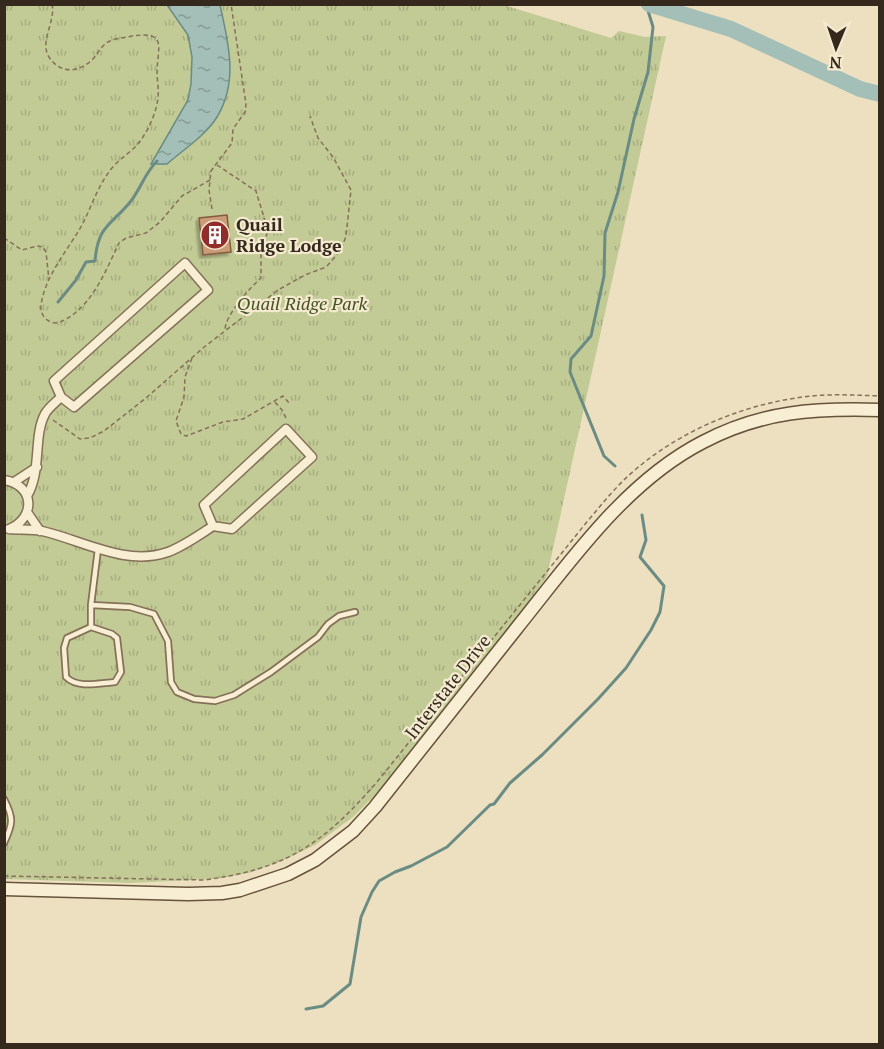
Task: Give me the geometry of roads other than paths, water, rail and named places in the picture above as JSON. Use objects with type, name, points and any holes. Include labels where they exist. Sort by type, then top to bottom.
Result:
[{"type":"main road","name":"Interstate Drive","points":[[4,889],[207,894],[256,886],[302,867],[340,842],[375,807],[592,536],[654,474],[691,448],[746,424],[810,410],[879,410]]},
{"type":"street","points":[[185,263],[208,290],[74,407],[61,397],[54,381],[185,263]]},
{"type":"street","points":[[7,530],[18,526],[27,512],[27,496],[37,467],[45,414],[61,397]]},
{"type":"street","points":[[7,530],[40,531],[98,549],[130,555],[149,555],[168,552],[213,526],[232,529],[312,457],[286,429],[204,505],[213,526]]},
{"type":"street","points":[[9,481],[37,467]]},
{"type":"street","points":[[9,481],[23,489],[27,496]]},
{"type":"street","points":[[27,512],[40,531]]},
{"type":"lane","points":[[91,627],[91,605],[98,549]]},
{"type":"lane","points":[[91,605],[130,608],[154,614],[168,641],[171,682],[177,692],[194,699],[215,701],[234,695],[271,672],[318,637],[339,616],[355,612]]},
{"type":"lane","points":[[91,627],[117,638],[121,672],[115,682],[81,684],[71,682],[66,677],[64,648],[66,638],[91,627]]},
{"type":"lane","points":[[4,799],[12,815],[10,829],[4,843]]},
{"type":"water","points":[[167,5],[220,5],[230,61],[230,75],[224,103],[207,130],[167,164],[151,164],[188,100],[191,84],[192,57],[188,35]]},
{"type":"waterway","points":[[615,466],[604,456],[570,372],[571,359],[591,336],[604,276],[605,233],[618,192],[634,119],[648,72],[653,27],[646,4]]},
{"type":"waterway","points":[[649,4],[731,29],[860,89],[880,94]]},
{"type":"waterway","points":[[58,302],[76,280],[86,262],[95,261],[99,239],[103,232],[131,201],[149,170],[157,161]]},
{"type":"waterway","points":[[306,1009],[323,1006],[350,984],[361,917],[379,881],[447,847],[490,805],[494,804],[510,783],[542,755],[626,668],[660,612],[664,586],[640,557],[646,540],[642,515]]},
{"type":"place","name":"Quail Ridge Lodge","points":[[215,235]]},
{"type":"park label","name":"Quail Ridge Park","points":[[302,304]]}]
